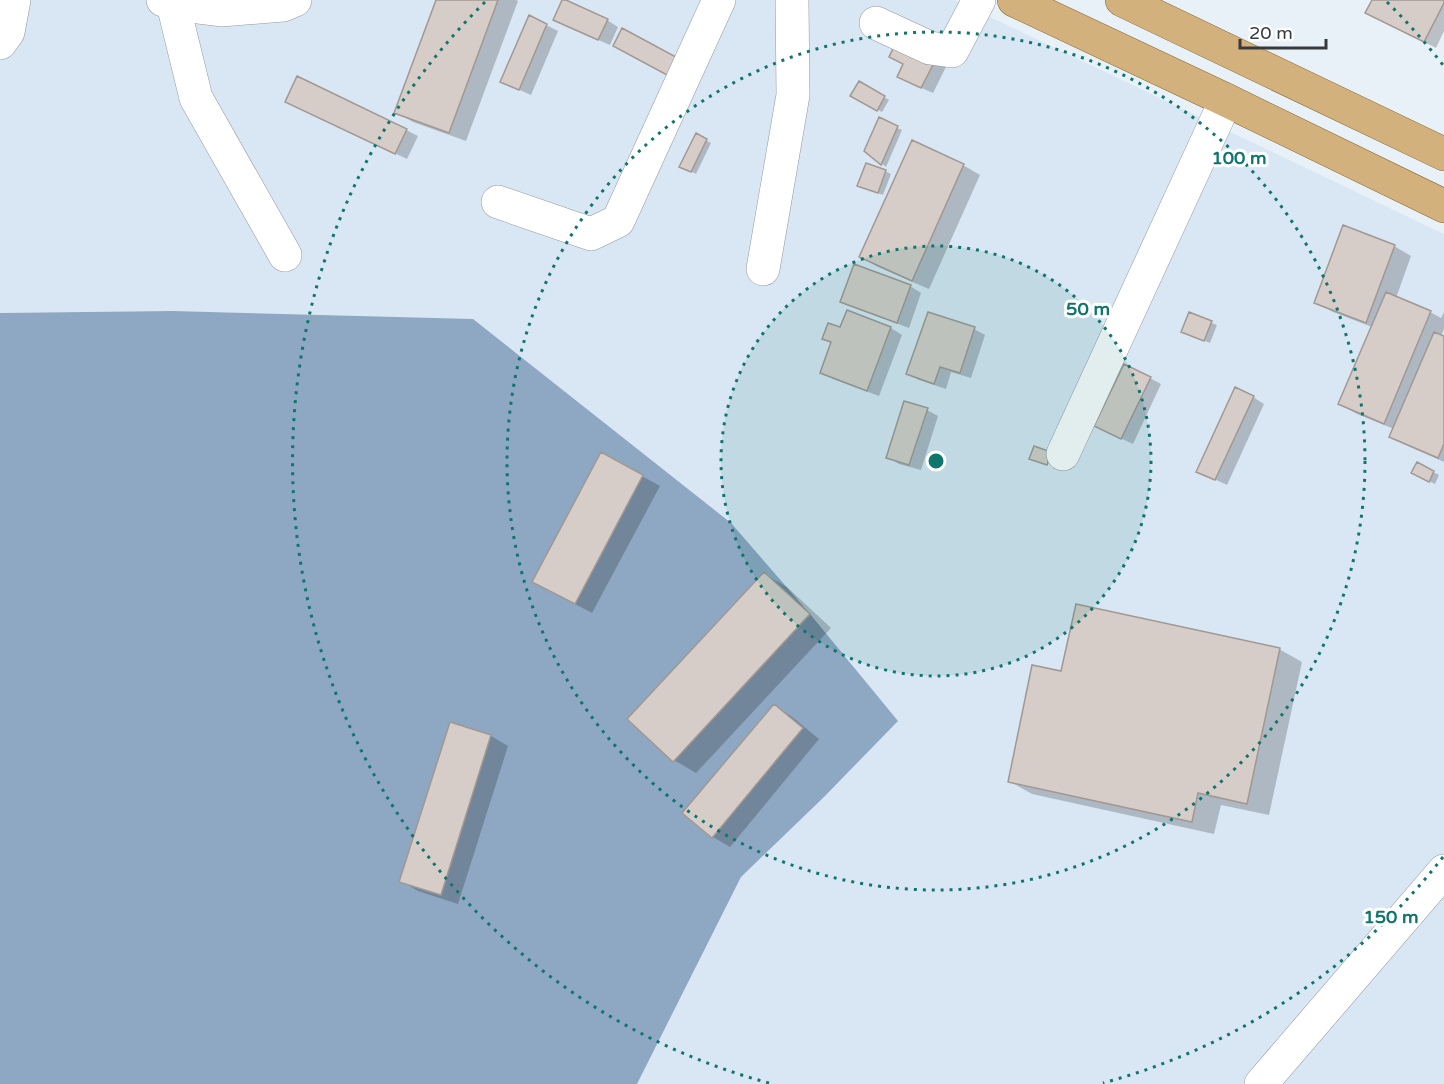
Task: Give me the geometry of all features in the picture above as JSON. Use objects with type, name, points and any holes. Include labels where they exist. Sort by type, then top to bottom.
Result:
[{"type":"main road","points":[[1014,0],[1444,206]]},
{"type":"main road","points":[[1122,0],[1444,154]]},
{"type":"lane","points":[[0,43],[8,32],[14,0]]},
{"type":"lane","points":[[285,255],[196,98],[168,2],[221,9],[282,5],[295,0]]},
{"type":"lane","points":[[498,202],[591,234],[618,221],[719,0]]},
{"type":"lane","points":[[763,269],[793,95],[792,0]]},
{"type":"lane","points":[[876,23],[930,48],[952,51],[979,0]]},
{"type":"lane","points":[[1063,454],[1226,100]]},
{"type":"lane","points":[[1262,1084],[1444,871]]},
{"type":"shaded area","points":[[0,0],[955,0],[1444,234],[1444,1084],[637,1084],[741,877],[898,721],[473,319],[172,311],[0,313]]},
{"type":"water","points":[[172,311],[473,319],[731,523],[898,721],[741,877],[637,1084],[0,1084],[0,313]]},
{"type":"building","points":[[436,0],[498,0],[449,133],[394,113]]},
{"type":"building","points":[[562,0],[608,19],[598,40],[553,20]]},
{"type":"building","points":[[1372,0],[1444,0],[1444,3],[1424,42],[1365,13]]},
{"type":"building","points":[[529,15],[547,24],[519,90],[500,82]]},
{"type":"building","points":[[622,28],[676,57],[667,75],[613,46]]},
{"type":"building","points":[[899,36],[938,55],[921,88],[897,77],[903,64],[889,57]]},
{"type":"building","points":[[297,76],[407,129],[395,154],[285,102]]},
{"type":"building","points":[[859,81],[885,96],[877,111],[850,96]]},
{"type":"building","points":[[879,117],[898,126],[881,165],[864,151]]},
{"type":"building","points":[[696,133],[707,139],[691,172],[679,167]]},
{"type":"building","points":[[912,140],[964,164],[912,281],[859,257]]},
{"type":"building","points":[[866,163],[886,170],[878,193],[857,186]]},
{"type":"building","points":[[1343,225],[1395,245],[1366,323],[1314,303]]},
{"type":"building","points":[[854,264],[911,285],[897,323],[840,302]]},
{"type":"building","points":[[1386,292],[1431,311],[1384,424],[1338,404]]},
{"type":"building","points":[[847,310],[891,327],[867,391],[820,373],[831,342],[822,339],[828,323],[840,327]]},
{"type":"building","points":[[928,312],[975,327],[960,373],[940,367],[934,384],[906,374]]},
{"type":"building","points":[[1189,312],[1212,321],[1204,341],[1181,332]]},
{"type":"building","points":[[1434,332],[1444,336],[1444,444],[1438,458],[1389,437]]},
{"type":"building","points":[[1124,364],[1151,377],[1121,439],[1094,426]]},
{"type":"building","points":[[1235,387],[1254,396],[1215,480],[1196,472]]},
{"type":"building","points":[[904,401],[928,408],[909,465],[886,458]]},
{"type":"building","points":[[1034,446],[1051,452],[1047,465],[1029,459]]},
{"type":"building","points":[[601,452],[643,475],[575,604],[532,582]]},
{"type":"building","points":[[1417,462],[1434,471],[1429,482],[1411,473]]},
{"type":"building","points":[[764,572],[810,614],[673,762],[627,719]]},
{"type":"building","points":[[1076,604],[1280,648],[1247,804],[1198,793],[1192,822],[1008,782],[1032,665],[1061,671]]},
{"type":"building","points":[[774,704],[803,728],[712,838],[682,813]]},
{"type":"building","points":[[450,722],[491,735],[441,895],[399,882]]}]
